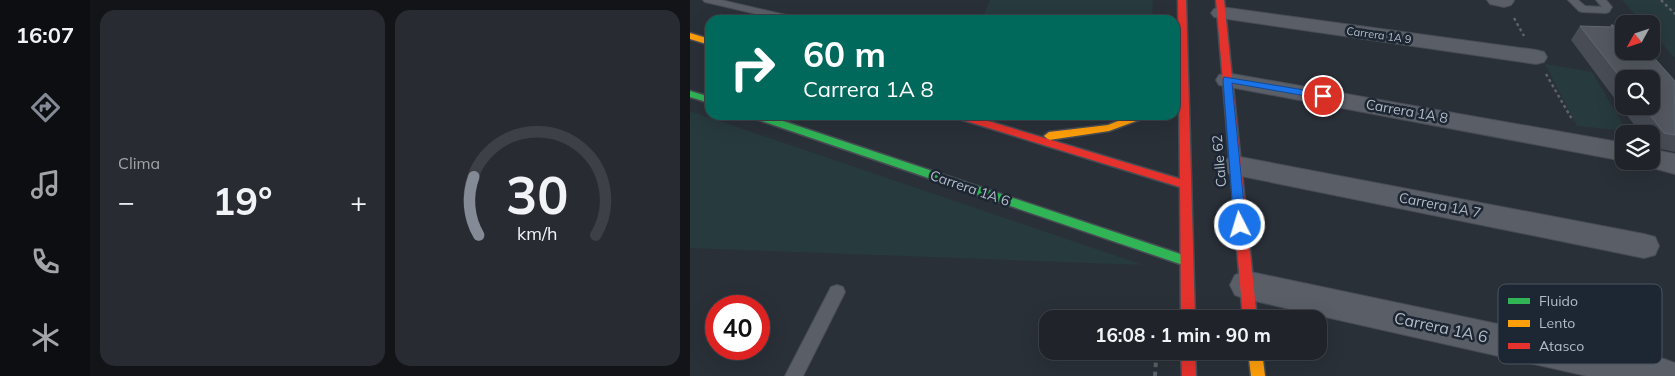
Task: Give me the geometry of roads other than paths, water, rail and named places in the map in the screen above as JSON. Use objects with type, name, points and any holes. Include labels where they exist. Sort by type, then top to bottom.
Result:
[{"type":"street","points":[[1182,0],[1188,310]]},
{"type":"street","name":"Carrera 1A 9","points":[[1221,7],[1536,57]]},
{"type":"street","name":"Calle 62","points":[[1221,7],[1249,310]]},
{"type":"street","points":[[690,36],[705,40]]},
{"type":"street","name":"Carrera 1A 8","points":[[1227,80],[1615,150]]},
{"type":"street","points":[[1180,85],[1184,81]]},
{"type":"street","points":[[690,94],[705,98]]},
{"type":"street","name":"Carrera 1A 6","points":[[769,120],[1186,261]]},
{"type":"street","points":[[974,120],[1186,185]]},
{"type":"street","points":[[1008,130],[1048,136],[1091,133],[1134,120]]},
{"type":"street","points":[[1660,160],[1675,164]]},
{"type":"street","name":"Carrera 1A 7","points":[[1235,166],[1644,246]]},
{"type":"street","name":"Carrera 1A 6","points":[[1246,285],[1498,340]]},
{"type":"street","points":[[1189,376],[1190,360]]},
{"type":"street","points":[[1256,360],[1258,376]]},
{"type":"street","name":"Carrera 1A 6","points":[[1609,364],[1664,376]]},
{"type":"lane","points":[[708,0],[773,15]]},
{"type":"lane","points":[[1573,0],[1582,9],[1606,10],[1607,7],[1601,0]]},
{"type":"lane","points":[[794,376],[837,292]]}]
